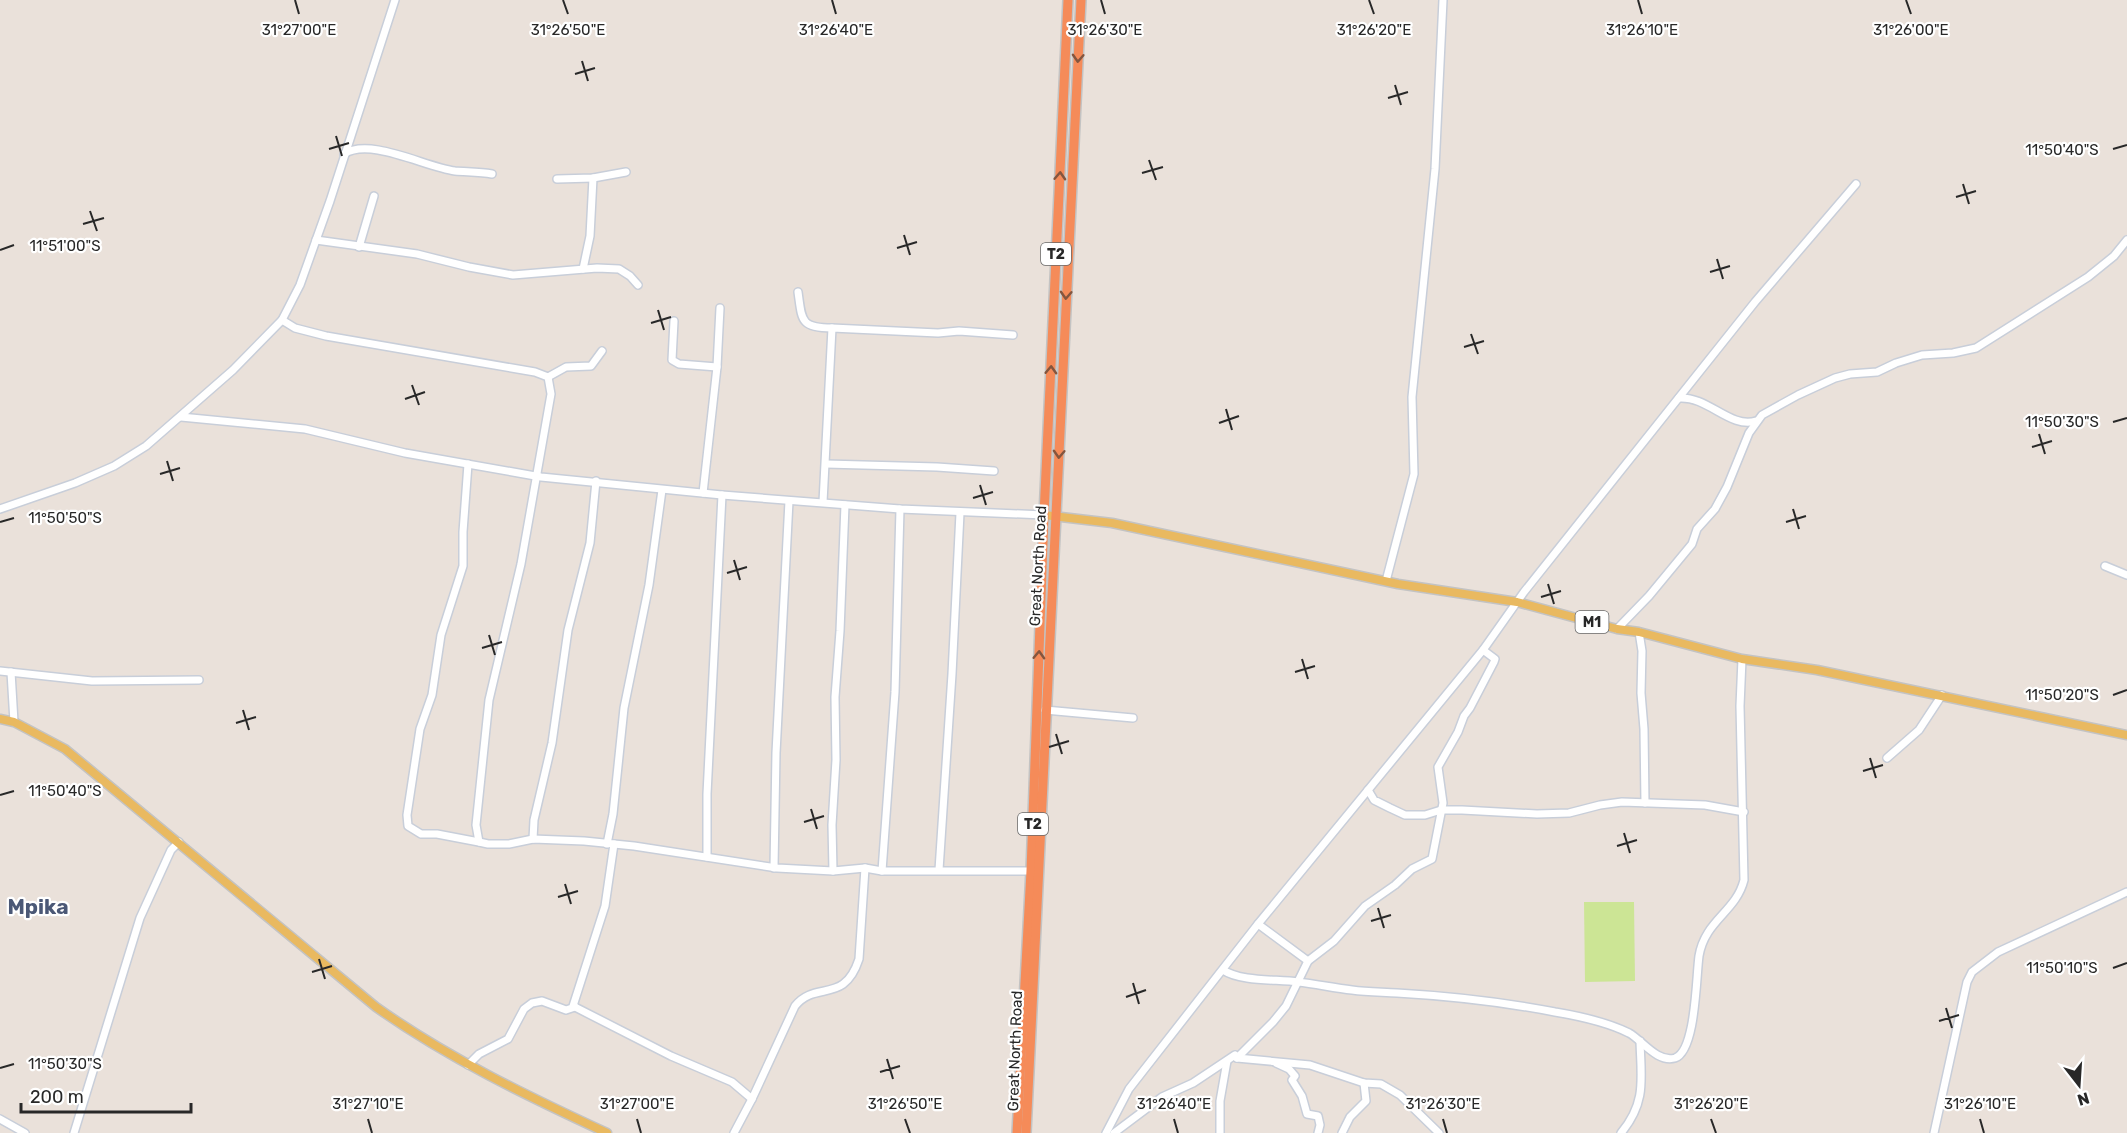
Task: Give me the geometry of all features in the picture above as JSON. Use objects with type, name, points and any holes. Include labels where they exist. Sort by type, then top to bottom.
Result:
[{"type":"highway","name":"Great North Road","points":[[1017,1133],[1031,871],[1044,515],[1068,0]]},
{"type":"highway","name":"Great North Road","points":[[1026,1133],[1081,0]]},
{"type":"main road","name":"M1","points":[[1044,515],[1112,524],[1386,581],[1517,602],[1742,659],[1817,670],[2127,735]]},
{"type":"main road","points":[[0,719],[14,722],[65,749],[376,1007],[411,1032],[541,1103],[607,1133]]},
{"type":"street","points":[[0,509],[75,483],[114,466],[146,446],[233,370],[282,320],[300,285],[316,240],[395,0]]},
{"type":"street","points":[[1386,581],[1414,474],[1412,397],[1435,169],[1443,0]]},
{"type":"street","points":[[344,154],[351,150],[368,149],[454,171],[471,170],[492,174]]},
{"type":"street","points":[[557,179],[593,178],[626,171]]},
{"type":"street","points":[[583,269],[589,243],[593,178]]},
{"type":"street","points":[[1106,1133],[1129,1089],[1258,924],[1483,650],[1517,602],[1755,302],[1856,184]]},
{"type":"street","points":[[359,246],[374,196]]},
{"type":"street","points":[[316,240],[417,254],[513,275],[583,269],[619,269],[638,285]]},
{"type":"street","points":[[1617,629],[1649,596],[1692,544],[1697,529],[1715,509],[1727,487],[1756,421],[1762,415],[1835,378],[1850,374],[1877,372],[1922,355],[1953,353],[1976,348],[2088,277],[2114,256],[2127,240]]},
{"type":"street","points":[[798,292],[801,315],[804,322],[810,326],[1013,335]]},
{"type":"street","points":[[703,494],[717,367],[720,308]]},
{"type":"street","points":[[282,320],[296,328],[326,336],[543,374],[548,377],[551,394],[521,564],[489,700],[476,825],[479,842]]},
{"type":"street","points":[[674,321],[672,360],[679,364],[717,367]]},
{"type":"street","points":[[823,502],[832,328]]},
{"type":"street","points":[[548,377],[566,367],[591,366],[602,351]]},
{"type":"street","points":[[1679,398],[1688,397],[1700,400],[1736,421],[1745,423],[1756,421]]},
{"type":"street","points":[[181,417],[305,429],[405,453],[537,476],[789,501],[960,513],[1044,515]]},
{"type":"street","points":[[468,464],[463,566],[441,635],[432,695],[420,729],[407,815],[408,826],[421,834],[437,834],[488,844],[509,844],[533,839],[611,844],[774,868],[833,871],[865,868],[882,871],[1031,871]]},
{"type":"street","points":[[826,464],[994,471]]},
{"type":"street","points":[[533,839],[534,820],[552,743],[568,630],[590,543],[596,481]]},
{"type":"street","points":[[575,1007],[573,1006],[605,906],[624,708],[649,585],[662,490]]},
{"type":"street","points":[[707,857],[707,794],[722,495]]},
{"type":"street","points":[[774,868],[776,753],[789,501]]},
{"type":"street","points":[[833,871],[832,825],[836,770],[835,697],[845,505]]},
{"type":"street","points":[[882,871],[895,693],[900,509]]},
{"type":"street","points":[[939,870],[960,513]]},
{"type":"street","points":[[2105,566],[2127,575]]},
{"type":"street","points":[[1639,632],[1642,651],[1641,693],[1645,803]]},
{"type":"street","points":[[1237,1058],[1283,1010],[1308,961],[1334,941],[1365,906],[1395,885],[1412,869],[1432,859],[1443,796],[1438,767],[1495,659],[1483,650]]},
{"type":"street","points":[[1223,970],[1236,976],[1353,990],[1522,1005],[1577,1016],[1628,1033],[1656,1054],[1666,1059],[1676,1058],[1683,1053],[1691,1031],[1699,954],[1703,938],[1741,892],[1744,880],[1740,706],[1742,659]]},
{"type":"street","points":[[0,671],[92,681],[199,680]]},
{"type":"street","points":[[11,672],[14,722]]},
{"type":"street","points":[[1887,758],[1919,730],[1942,695]]},
{"type":"street","points":[[1045,710],[1133,718]]},
{"type":"street","points":[[1368,790],[1374,801],[1405,814],[1425,815],[1441,810],[1569,813],[1622,802],[1706,805],[1744,812]]},
{"type":"street","points":[[74,1133],[140,918],[171,850],[179,842]]},
{"type":"street","points":[[734,1133],[795,1006],[801,998],[834,990],[844,984],[855,971],[859,959],[865,868]]},
{"type":"street","points":[[1934,1133],[1954,1036],[1967,982],[1972,972],[1998,952],[2127,892]]},
{"type":"street","points":[[1258,924],[1308,961]]},
{"type":"street","points":[[468,1065],[479,1054],[508,1039],[522,1012],[532,1003],[542,1000],[566,1011],[575,1007]]},
{"type":"street","points":[[575,1007],[671,1056],[732,1082],[752,1099]]},
{"type":"street","points":[[1621,1133],[1634,1116],[1638,1106],[1641,1089],[1640,1041]]},
{"type":"street","points":[[1114,1133],[1154,1102],[1193,1083],[1235,1055],[1237,1058],[1310,1065],[1364,1083],[1381,1084],[1400,1095],[1439,1133]]},
{"type":"street","points":[[1220,1133],[1220,1101],[1227,1061]]},
{"type":"street","points":[[1271,1061],[1289,1069],[1295,1076],[1292,1080],[1302,1096],[1307,1114],[1318,1116],[1320,1125],[1318,1133]]},
{"type":"street","points":[[1342,1133],[1350,1117],[1366,1101],[1364,1083]]},
{"type":"street","points":[[0,1119],[25,1133]]},
{"type":"green space","points":[[1584,902],[1634,902],[1635,981],[1585,982]]},
{"type":"district","name":"Mpika","points":[[38,906]]}]
